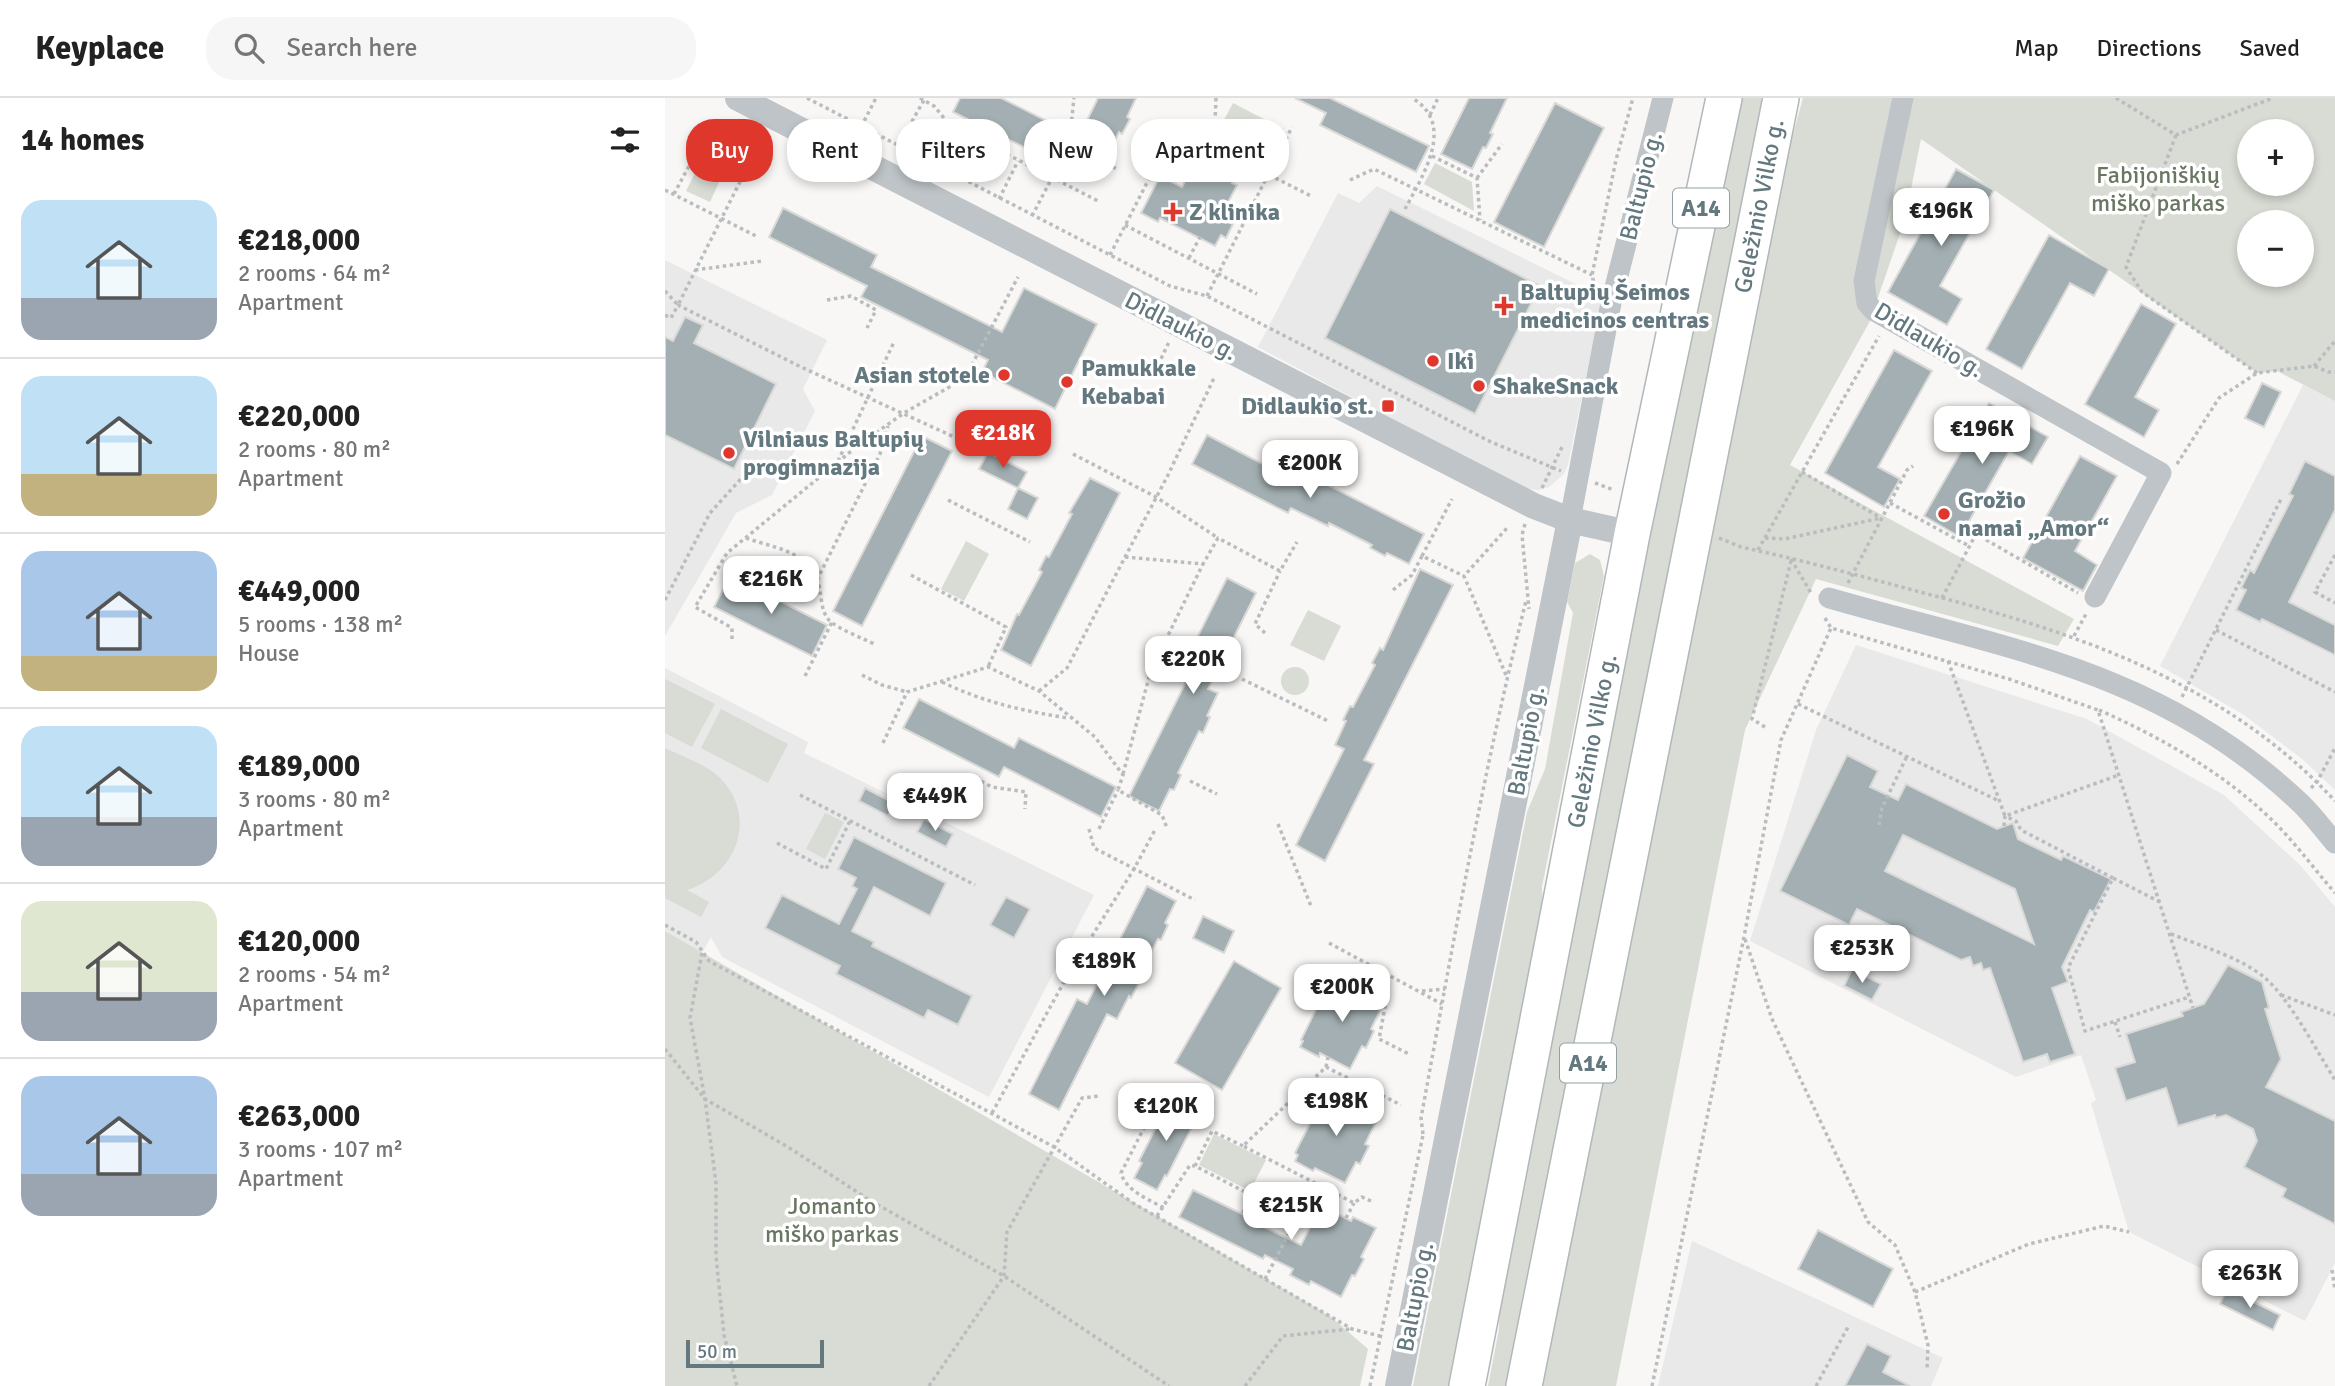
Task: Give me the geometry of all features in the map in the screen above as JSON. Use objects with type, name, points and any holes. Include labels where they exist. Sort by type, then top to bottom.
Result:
[{"type":"highway","name":"Geležinio Vilko g.","points":[[1467,1386],[1632,534],[1724,98]]},
{"type":"highway","name":"Geležinio Vilko g.","points":[[1524,1386],[1781,98]]},
{"type":"street","name":"Didlaukio g.","points":[[737,98],[1522,500],[1570,520],[1632,534]]},
{"type":"street","name":"Baltupio g.","points":[[1398,1386],[1611,303],[1663,98]]},
{"type":"street","name":"Didlaukio g.","points":[[1903,98],[1864,281],[1867,303],[1873,310],[2161,473]]},
{"type":"street","points":[[2094,599],[2161,473]]},
{"type":"street","points":[[1826,602],[2063,663],[2115,682],[2175,712],[2257,765],[2298,800],[2335,843]]},
{"type":"path","points":[[807,98],[846,119]]},
{"type":"path","points":[[865,119],[876,98]]},
{"type":"path","points":[[1072,119],[1074,98]]},
{"type":"path","points":[[1215,119],[1216,98]]},
{"type":"path","points":[[1412,98],[1420,100],[1430,115]]},
{"type":"path","points":[[1405,209],[1432,156],[1430,115],[1438,98]]},
{"type":"path","points":[[1597,297],[1592,275],[1616,160],[1633,98]]},
{"type":"path","points":[[2116,98],[2176,135]]},
{"type":"path","points":[[2257,373],[2142,292],[2126,267],[2176,135],[2273,98]]},
{"type":"path","points":[[912,119],[922,99],[945,119]]},
{"type":"path","points":[[1289,133],[1292,127]]},
{"type":"path","points":[[1480,220],[1477,178],[1502,144]]},
{"type":"path","points":[[1432,156],[1477,178]]},
{"type":"path","points":[[1010,157],[1024,164]]},
{"type":"path","points":[[999,199],[1018,161]]},
{"type":"path","points":[[1350,180],[1374,169],[1592,275]]},
{"type":"path","points":[[674,194],[686,172]]},
{"type":"path","points":[[665,315],[671,318],[741,182]]},
{"type":"path","points":[[966,182],[1170,286],[1207,296],[1491,442],[1551,468]]},
{"type":"path","points":[[1032,216],[1050,182]]},
{"type":"path","points":[[1060,182],[1100,202]]},
{"type":"path","points":[[1109,255],[1147,182]]},
{"type":"path","points":[[1207,296],[1264,182]]},
{"type":"path","points":[[1284,182],[1311,196]]},
{"type":"path","points":[[665,190],[756,236]]},
{"type":"path","points":[[1125,225],[1257,294]]},
{"type":"path","points":[[1189,259],[1201,235]]},
{"type":"path","points":[[695,270],[762,261]]},
{"type":"path","points":[[731,639],[732,628],[695,607],[727,553],[889,424],[965,378],[1018,277]]},
{"type":"path","points":[[665,291],[677,305],[974,446]]},
{"type":"path","points":[[827,300],[851,296],[876,310],[867,328]]},
{"type":"path","points":[[693,321],[697,314]]},
{"type":"path","points":[[1758,550],[1889,319]]},
{"type":"path","points":[[2314,366],[2335,341]]},
{"type":"path","points":[[837,463],[894,342]]},
{"type":"path","points":[[1158,365],[1164,351]]},
{"type":"path","points":[[2161,473],[2175,468],[2219,398],[2257,373],[2314,366],[2335,372]]},
{"type":"path","points":[[1039,691],[1067,668],[1156,498],[1215,376]]},
{"type":"path","points":[[817,580],[880,454],[889,424]]},
{"type":"path","points":[[1073,454],[1156,498],[1218,538],[1280,571]]},
{"type":"path","points":[[1826,602],[1852,574],[1907,470],[1913,466]]},
{"type":"path","points":[[665,600],[710,513],[748,471]]},
{"type":"path","points":[[1802,472],[1881,518]]},
{"type":"path","points":[[1394,590],[1412,575],[1452,499]]},
{"type":"path","points":[[2175,712],[2281,499]]},
{"type":"path","points":[[948,500],[1030,542]]},
{"type":"path","points":[[1890,503],[1969,546]]},
{"type":"path","points":[[1765,538],[1785,539],[1881,518]]},
{"type":"path","points":[[1464,576],[1507,528]]},
{"type":"path","points":[[1791,559],[1942,598],[1976,534],[2094,599],[2074,636]]},
{"type":"path","points":[[1370,1386],[1423,1134],[1421,1118],[1507,677],[1527,598],[1523,536]]},
{"type":"path","points":[[745,538],[790,551],[803,559],[817,580],[823,610],[832,622],[876,645]]},
{"type":"path","points":[[1099,828],[1123,775],[1151,670],[1218,538]]},
{"type":"path","points":[[1265,633],[1255,624],[1297,542]]},
{"type":"path","points":[[2335,555],[2315,592],[2335,603]]},
{"type":"path","points":[[1422,556],[1464,576],[1507,677]]},
{"type":"path","points":[[1125,558],[1203,564]]},
{"type":"path","points":[[1652,1386],[1744,937],[1781,740],[1832,628],[1826,602],[1791,559]]},
{"type":"path","points":[[1765,727],[1752,719],[1791,559]]},
{"type":"path","points":[[911,575],[1006,626],[988,667]]},
{"type":"path","points":[[805,676],[832,622]]},
{"type":"path","points":[[1832,628],[1948,661],[2098,710],[2143,730],[2207,768],[2245,796],[2275,823],[2335,893]]},
{"type":"path","points":[[2216,630],[2335,692]]},
{"type":"path","points":[[1948,661],[2005,816],[2004,826]]},
{"type":"path","points":[[862,675],[882,685],[907,692],[988,667],[1039,691],[1095,737],[1123,775]]},
{"type":"path","points":[[1242,679],[1328,721]]},
{"type":"path","points":[[940,681],[971,696],[1012,709],[1070,718]]},
{"type":"path","points":[[883,743],[907,692]]},
{"type":"path","points":[[1798,704],[1999,801]]},
{"type":"path","points":[[2098,710],[2193,1008]]},
{"type":"path","points":[[2335,748],[2318,782],[2335,801]]},
{"type":"path","points":[[1879,825],[1882,808],[1907,756]]},
{"type":"path","points":[[958,791],[967,775],[992,787],[1026,792],[1025,810]]},
{"type":"path","points":[[2005,816],[2119,775]]},
{"type":"path","points":[[1191,781],[1217,793]]},
{"type":"path","points":[[1118,790],[1162,815],[1167,828]]},
{"type":"path","points":[[800,794],[975,885]]},
{"type":"path","points":[[2005,816],[2016,821],[2021,830],[2160,902]]},
{"type":"path","points":[[777,843],[827,869],[851,821]]},
{"type":"path","points":[[1278,824],[1311,906]]},
{"type":"path","points":[[992,1113],[1070,971],[1134,869],[1156,828]]},
{"type":"path","points":[[1089,829],[1094,848],[1195,900]]},
{"type":"path","points":[[2113,878],[2068,968],[2085,1031],[2189,997]]},
{"type":"path","points":[[665,925],[696,942],[709,961],[1054,1146],[1133,1203],[1352,1329],[1380,1336]]},
{"type":"path","points":[[2171,933],[2264,977],[2280,995],[2335,1080]]},
{"type":"path","points":[[1744,937],[1772,1019],[1868,1222],[1895,1245],[1915,1292],[1928,1345],[1927,1370]]},
{"type":"path","points":[[1329,943],[1442,1004]]},
{"type":"path","points":[[702,953],[690,1018],[705,1099],[716,1183],[716,1256],[724,1335],[737,1386]]},
{"type":"path","points":[[1329,982],[1336,972],[1387,997],[1379,1039],[1409,1054]]},
{"type":"path","points":[[1420,991],[1445,989]]},
{"type":"path","points":[[2280,995],[2335,1014]]},
{"type":"path","points":[[2115,1021],[2120,1037]]},
{"type":"path","points":[[665,1048],[705,1099],[788,1147],[871,1201],[1004,1276],[1169,1386]]},
{"type":"path","points":[[1243,1146],[1326,1068],[1328,1057]]},
{"type":"path","points":[[1326,1068],[1401,1105]]},
{"type":"path","points":[[1351,1104],[1360,1085]]},
{"type":"path","points":[[929,1386],[1004,1276],[1007,1232],[1082,1098],[1099,1096]]},
{"type":"path","points":[[1151,1114],[1121,1172],[1123,1179],[1135,1192],[1164,1208]]},
{"type":"path","points":[[1195,1166],[1212,1131],[1354,1202]]},
{"type":"path","points":[[1157,1216],[1190,1165],[1251,1195],[1315,1183]]},
{"type":"path","points":[[1265,1279],[1315,1183]]},
{"type":"path","points":[[1243,1213],[1251,1195]]},
{"type":"path","points":[[1346,1218],[1354,1202],[1362,1197],[1371,1201]]},
{"type":"path","points":[[1915,1292],[2029,1244],[2103,1226],[2129,1232]]},
{"type":"path","points":[[2332,1270],[2335,1290]]},
{"type":"path","points":[[1816,1386],[1847,1327]]},
{"type":"path","points":[[1245,1386],[1283,1336],[1352,1329]]},
{"type":"shaded area","points":[[1377,186],[1602,297],[1568,465],[1564,474],[1549,487],[1539,490],[1524,489],[1258,347],[1338,193],[1359,203]]},
{"type":"shaded area","name":"Vilniaus Baltupių progimnazija","points":[[665,260],[827,340],[803,389],[815,411],[772,495],[736,513],[665,636]]},
{"type":"shaded area","points":[[2303,385],[2335,401],[2335,790],[2301,758],[2244,715],[2160,666]]},
{"type":"shaded area","points":[[1856,645],[2087,719],[2224,795],[2300,865],[2335,907],[2335,1263],[2305,1321],[2129,1232],[2091,1103],[2096,1100],[2081,1055],[2016,1077],[1750,941],[1816,730]]},
{"type":"shaded area","points":[[665,668],[808,742],[804,753],[1094,895],[989,1097],[722,957],[711,937],[702,953],[665,931]]},
{"type":"shaded area","points":[[1692,1241],[1943,1358],[1931,1386],[1658,1386]]},
{"type":"green space","points":[[1736,98],[1769,98],[1513,1386],[1488,1386],[1499,1329],[1500,1277]]},
{"type":"green space","name":"Fabijoniškių miško parkas","points":[[1803,98],[2335,98],[2335,401],[2277,371],[2257,373],[1921,139],[1905,219],[1870,321],[1790,465],[2074,619],[2058,646],[1816,579],[1745,730],[1616,1386],[1536,1386],[1782,174]]},
{"type":"green space","points":[[1233,103],[1264,119],[1224,119]]},
{"type":"green space","points":[[1435,163],[1472,182],[1474,211],[1424,184]]},
{"type":"green space","points":[[690,182],[719,182],[710,202],[686,191]]},
{"type":"green space","points":[[966,541],[989,554],[964,601],[941,589]]},
{"type":"green space","points":[[1590,554],[1600,560],[1604,576],[1542,887],[1544,927],[1452,1386],[1413,1386],[1527,812],[1545,769],[1573,613],[1567,602],[1575,563]]},
{"type":"green space","points":[[1308,610],[1341,626],[1324,661],[1290,645]]},
{"type":"green space","points":[[1295,667],[1305,671],[1309,681],[1305,691],[1295,695],[1285,691],[1281,681],[1285,671]]},
{"type":"green space","points":[[665,679],[715,704],[692,747],[665,733]]},
{"type":"green space","points":[[721,709],[788,744],[768,783],[701,748]]},
{"type":"green space","points":[[665,748],[716,774],[732,795],[738,811],[740,828],[729,859],[704,883],[687,890],[709,902],[701,917],[665,898]]},
{"type":"green space","points":[[825,813],[844,822],[825,859],[806,849]]},
{"type":"green space","name":"Jomanto miško parkas","points":[[665,931],[1330,1316],[1368,1349],[1360,1386],[665,1386]]},
{"type":"green space","points":[[1214,1134],[1266,1160],[1250,1191],[1199,1165]]},
{"type":"building","points":[[960,98],[1001,98],[1043,119],[1024,119],[1024,147],[1010,140],[1010,119],[967,119],[953,112]]},
{"type":"building","points":[[1098,98],[1136,98],[1122,134],[1119,132],[1117,136],[1117,119],[1088,119]]},
{"type":"building","points":[[1295,98],[1330,98],[1429,146],[1416,172],[1320,125],[1326,113]]},
{"type":"building","points":[[1469,98],[1507,98],[1490,133],[1493,134],[1472,169],[1441,154]]},
{"type":"building","points":[[1555,103],[1604,128],[1544,247],[1494,222]]},
{"type":"building","points":[[1956,169],[1994,190],[1940,286],[1962,299],[1947,325],[1888,292]]},
{"type":"building","points":[[1157,182],[1172,182],[1182,187],[1185,182],[1232,182],[1237,185],[1220,218],[1233,224],[1226,238],[1221,235],[1215,246],[1160,218],[1158,222],[1141,213]]},
{"type":"building","points":[[783,208],[877,255],[871,267],[1002,332],[1024,288],[1097,324],[1055,409],[982,372],[988,360],[861,297],[867,286],[769,237]]},
{"type":"building","points":[[1390,209],[1540,286],[1475,414],[1325,338]]},
{"type":"building","points":[[2049,235],[2109,269],[2094,296],[2070,283],[2022,369],[1986,349]]},
{"type":"building","points":[[2141,304],[2176,324],[2135,397],[2159,410],[2144,437],[2085,404]]},
{"type":"building","points":[[685,317],[703,325],[694,343],[776,384],[734,469],[665,435],[665,337],[673,341]]},
{"type":"building","points":[[1894,350],[1932,371],[1878,467],[1900,479],[1884,507],[1825,473]]},
{"type":"building","points":[[2262,383],[2281,392],[2264,427],[2245,418]]},
{"type":"building","points":[[1989,403],[2048,437],[2032,464],[2009,451],[1960,537],[1924,516]]},
{"type":"building","points":[[1207,435],[1303,485],[1308,475],[1424,534],[1409,564],[1387,553],[1385,556],[1370,548],[1372,545],[1329,523],[1328,526],[1291,508],[1288,513],[1192,464]]},
{"type":"building","points":[[922,436],[952,451],[862,626],[833,611]]},
{"type":"building","points":[[988,452],[1027,472],[1018,488],[979,469]]},
{"type":"building","points":[[2080,456],[2117,476],[2075,551],[2097,565],[2083,591],[2023,558]]},
{"type":"building","points":[[2305,461],[2335,476],[2335,510],[2289,602],[2335,625],[2335,655],[2262,619],[2260,622],[2236,610],[2246,590],[2241,588],[2250,570],[2254,573],[2293,496],[2289,494]]},
{"type":"building","points":[[1090,478],[1120,493],[1031,666],[1001,650],[1017,614],[1019,615],[1042,572],[1039,570],[1046,556],[1049,557],[1072,514],[1069,513]]},
{"type":"building","points":[[1018,488],[1038,498],[1027,519],[1008,509]]},
{"type":"building","points":[[1420,569],[1453,585],[1364,760],[1374,764],[1325,861],[1296,845],[1344,749],[1335,745],[1346,721],[1343,720],[1350,706],[1353,707],[1375,665],[1372,663],[1380,648],[1383,650]]},
{"type":"building","points":[[730,576],[827,625],[812,656],[714,607]]},
{"type":"building","points":[[1227,578],[1256,593],[1208,689],[1218,693],[1207,716],[1210,717],[1203,733],[1199,731],[1178,773],[1181,775],[1174,790],[1170,789],[1159,811],[1129,796],[1188,678],[1179,674]]},
{"type":"building","points":[[919,699],[1014,748],[1019,738],[1116,787],[1101,817],[1004,767],[999,777],[903,728]]},
{"type":"building","points":[[1847,755],[1878,771],[1870,787],[1898,800],[1906,784],[1997,829],[2013,823],[2018,839],[2061,860],[2063,856],[2111,879],[2094,912],[2090,910],[2062,967],[2068,982],[2052,988],[2075,1054],[2050,1062],[2047,1054],[2023,1062],[1990,968],[1983,970],[1981,963],[1973,966],[1970,957],[1961,960],[1857,909],[1849,925],[1780,891]],"holes":[[[1903,835],[2015,889],[2034,944],[1885,871]]]},
{"type":"building","points":[[865,788],[894,803],[888,816],[859,801]]},
{"type":"building","points":[[924,819],[953,834],[946,847],[917,832]]},
{"type":"building","points":[[854,837],[946,883],[930,916],[874,887],[852,931],[874,942],[872,946],[972,996],[958,1025],[928,1010],[924,1018],[836,974],[840,966],[765,928],[782,895],[839,924],[857,889],[852,886],[856,878],[838,869]]},
{"type":"building","points":[[1147,886],[1176,901],[1165,923],[1168,925],[1136,982],[1139,983],[1131,998],[1129,996],[1117,1019],[1107,1014],[1059,1110],[1029,1094],[1077,999],[1087,1004]]},
{"type":"building","points":[[1006,897],[1030,909],[1014,938],[990,925]]},
{"type":"building","points":[[1203,916],[1234,931],[1224,953],[1193,938]]},
{"type":"building","points":[[1234,961],[1281,988],[1222,1090],[1175,1063]]},
{"type":"building","points":[[2228,965],[2262,982],[2269,1008],[2265,1009],[2281,1059],[2266,1087],[2335,1121],[2335,1224],[2282,1197],[2286,1189],[2244,1167],[2257,1141],[2253,1129],[2226,1115],[2216,1118],[2215,1115],[2178,1126],[2166,1088],[2126,1101],[2115,1068],[2135,1062],[2126,1034],[2183,1016],[2181,1012],[2204,1004]]},
{"type":"building","points":[[1852,969],[1881,984],[1872,1000],[1844,986]]},
{"type":"building","points":[[1334,979],[1361,993],[1364,989],[1382,999],[1379,1005],[1382,1007],[1371,1029],[1374,1031],[1366,1048],[1362,1046],[1350,1069],[1320,1053],[1319,1057],[1300,1047],[1328,985],[1331,986]]},
{"type":"building","points":[[1329,1093],[1356,1107],[1358,1103],[1377,1113],[1374,1119],[1377,1120],[1365,1144],[1369,1146],[1360,1164],[1356,1162],[1345,1183],[1295,1161],[1298,1155],[1295,1153],[1323,1098],[1326,1100]]},
{"type":"building","points":[[1176,1096],[1199,1107],[1192,1121],[1194,1123],[1157,1190],[1134,1178],[1142,1163],[1139,1161],[1166,1108],[1169,1110]]},
{"type":"building","points":[[1193,1190],[1301,1245],[1318,1212],[1321,1214],[1324,1207],[1351,1221],[1353,1217],[1376,1228],[1361,1257],[1364,1259],[1341,1297],[1311,1281],[1309,1285],[1290,1275],[1293,1269],[1265,1255],[1263,1259],[1179,1217]]},
{"type":"building","points":[[1818,1230],[1893,1269],[1873,1307],[1798,1269]]},
{"type":"building","points":[[2227,1289],[2280,1315],[2273,1330],[2220,1304]]},
{"type":"building","points":[[1867,1344],[1891,1356],[1883,1372],[1910,1386],[1845,1386]]},
{"type":"place","name":"Z klinika","points":[[1173,212]]},
{"type":"place","name":"Baltupių Šeimos medicinos centras","points":[[1504,306]]},
{"type":"place","name":"Iki","points":[[1433,361]]},
{"type":"place","name":"Asian stotele","points":[[1004,375]]},
{"type":"place","name":"Pamukkale Kebabai","points":[[1067,382]]},
{"type":"place","name":"ShakeSnack","points":[[1479,386]]},
{"type":"place","name":"Didlaukio st.","points":[[1388,406]]},
{"type":"place","name":"Vilniaus Baltupių progimnazija","points":[[729,453]]},
{"type":"place","name":"Grožio namai „Amor“","points":[[1944,514]]}]
